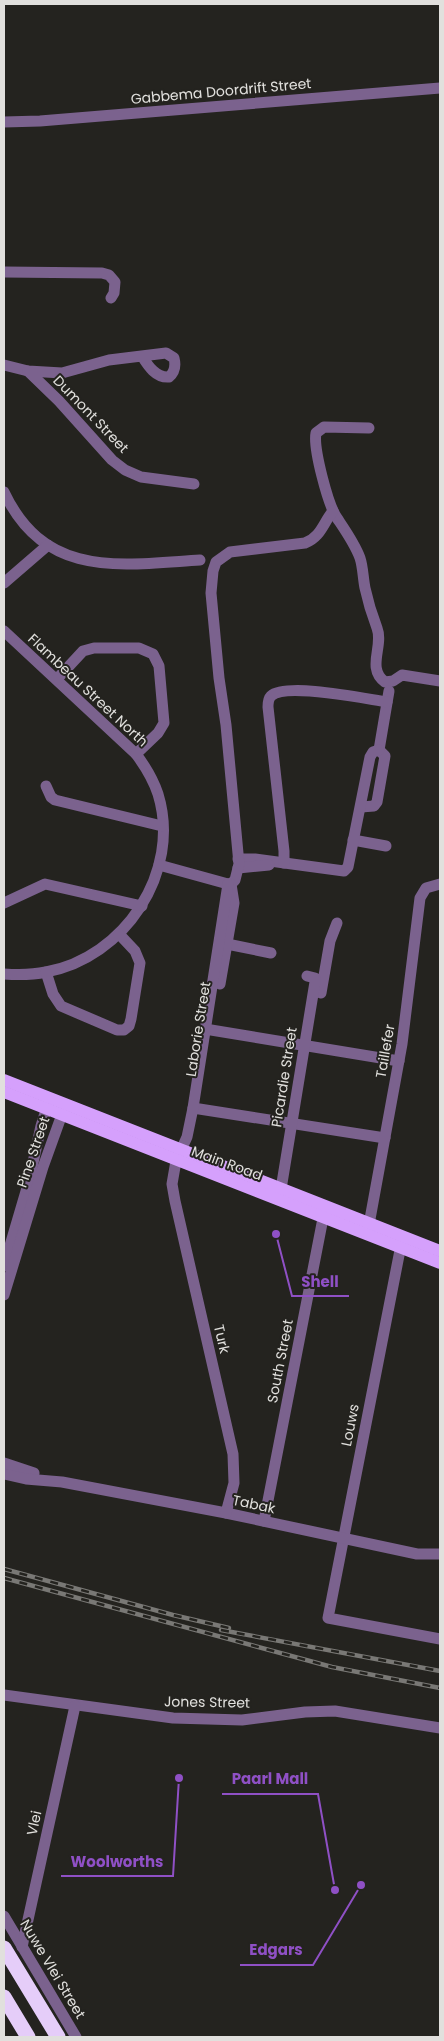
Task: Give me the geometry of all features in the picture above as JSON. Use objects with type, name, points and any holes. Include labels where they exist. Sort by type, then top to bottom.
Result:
[{"type":"highway","points":[[4,1948],[58,2037]]},
{"type":"highway","points":[[4,1997],[26,2036]]},
{"type":"main road","name":"Main Road","points":[[4,1080],[24,1088],[48,1104]]},
{"type":"main road","name":"Main Road","points":[[4,1092],[48,1104],[182,1160],[369,1229],[402,1242],[440,1262]]},
{"type":"main road","name":"Main Road","points":[[182,1160],[282,1189],[324,1212]]},
{"type":"main road","name":"Main Road","points":[[402,1242],[440,1251]]},
{"type":"street","name":"Gabbema Doordrift Street","points":[[4,122],[146,113],[440,88]]},
{"type":"street","points":[[4,272],[102,273],[110,275],[116,282],[111,298]]},
{"type":"street","points":[[4,365],[28,371],[62,373],[108,360],[142,356]]},
{"type":"street","name":"Dumont Street","points":[[28,371],[54,396],[112,460],[125,470],[141,477],[194,484]]},
{"type":"street","points":[[369,428],[324,427],[316,433],[315,441],[334,511],[360,558],[370,611],[380,635],[376,664],[380,678],[386,682],[405,675],[440,680]]},
{"type":"street","points":[[4,492],[14,511],[24,524],[48,545],[86,562],[103,564],[200,560]]},
{"type":"street","name":"Laborie Street","points":[[182,1160],[197,1109],[223,947],[234,903],[229,884],[235,880],[238,864],[226,726],[219,678],[211,593],[213,571],[216,562],[230,552],[305,543],[312,540],[321,532],[327,518],[334,511]]},
{"type":"street","points":[[4,583],[48,545]]},
{"type":"street","name":"Flambeau Street North","points":[[4,631],[136,754],[144,765],[158,794],[162,826],[159,865],[151,889],[142,906],[119,934],[88,957],[46,972],[4,974]]},
{"type":"street","points":[[57,679],[83,650],[94,648],[139,648],[153,654],[159,666],[164,723],[158,733],[136,754]]},
{"type":"street","points":[[238,864],[255,859],[284,864],[344,871],[348,867],[370,757],[373,752],[379,750],[388,696],[306,690],[276,693],[271,696],[268,707],[284,864]]},
{"type":"street","points":[[46,786],[51,797],[55,800],[162,826]]},
{"type":"street","points":[[354,840],[386,846]]},
{"type":"street","points":[[159,865],[229,884]]},
{"type":"street","points":[[4,903],[45,884],[142,906]]},
{"type":"street","name":"Taillefer","points":[[369,1229],[409,1002],[412,954],[420,898],[426,888],[440,884]]},
{"type":"street","points":[[310,1008],[320,997],[330,940],[337,922]]},
{"type":"street","points":[[46,972],[53,994],[61,1006],[117,1030],[124,1030],[129,1026],[131,1018],[140,963],[134,950],[119,934]]},
{"type":"street","points":[[223,947],[271,953]]},
{"type":"street","name":"Picardie Street","points":[[282,1189],[316,980],[314,977],[308,976]]},
{"type":"street","points":[[209,1029],[399,1061]]},
{"type":"street","name":"Main Road","points":[[4,1074],[24,1088]]},
{"type":"street","name":"Pine Street","points":[[4,1295],[7,1258],[48,1104]]},
{"type":"street","points":[[197,1109],[384,1138]]},
{"type":"street","name":"Pine Street","points":[[7,1258],[63,1110]]},
{"type":"street","name":"Turk","points":[[182,1160],[172,1184],[233,1454],[234,1483],[226,1513]]},
{"type":"street","name":"South Street","points":[[264,1521],[324,1212]]},
{"type":"street","name":"Louws","points":[[402,1242],[328,1618],[440,1639]]},
{"type":"street","name":"Tabak","points":[[4,1464],[62,1482]]},
{"type":"street","name":"Tabak","points":[[4,1474],[26,1479],[62,1482],[226,1513],[417,1554],[440,1554]]},
{"type":"street","name":"Jones Street","points":[[4,1695],[76,1706],[201,1720],[242,1720],[305,1712],[343,1712],[440,1728]]},
{"type":"street","name":"Vlei","points":[[22,1947],[76,1706]]},
{"type":"street","name":"Nuwe Vlei Street","points":[[4,1916],[76,2037]]},
{"type":"railway","points":[[4,1569],[173,1615],[229,1628]]},
{"type":"railway","points":[[4,1578],[332,1667],[440,1688]]},
{"type":"railway","points":[[221,1630],[440,1671]]},
{"type":"place","name":"Shell","points":[[276,1234]]},
{"type":"place","name":"Woolworths","points":[[179,1778]]},
{"type":"place","name":"Edgars","points":[[361,1885]]},
{"type":"place","name":"Paarl Mall","points":[[335,1890]]}]
